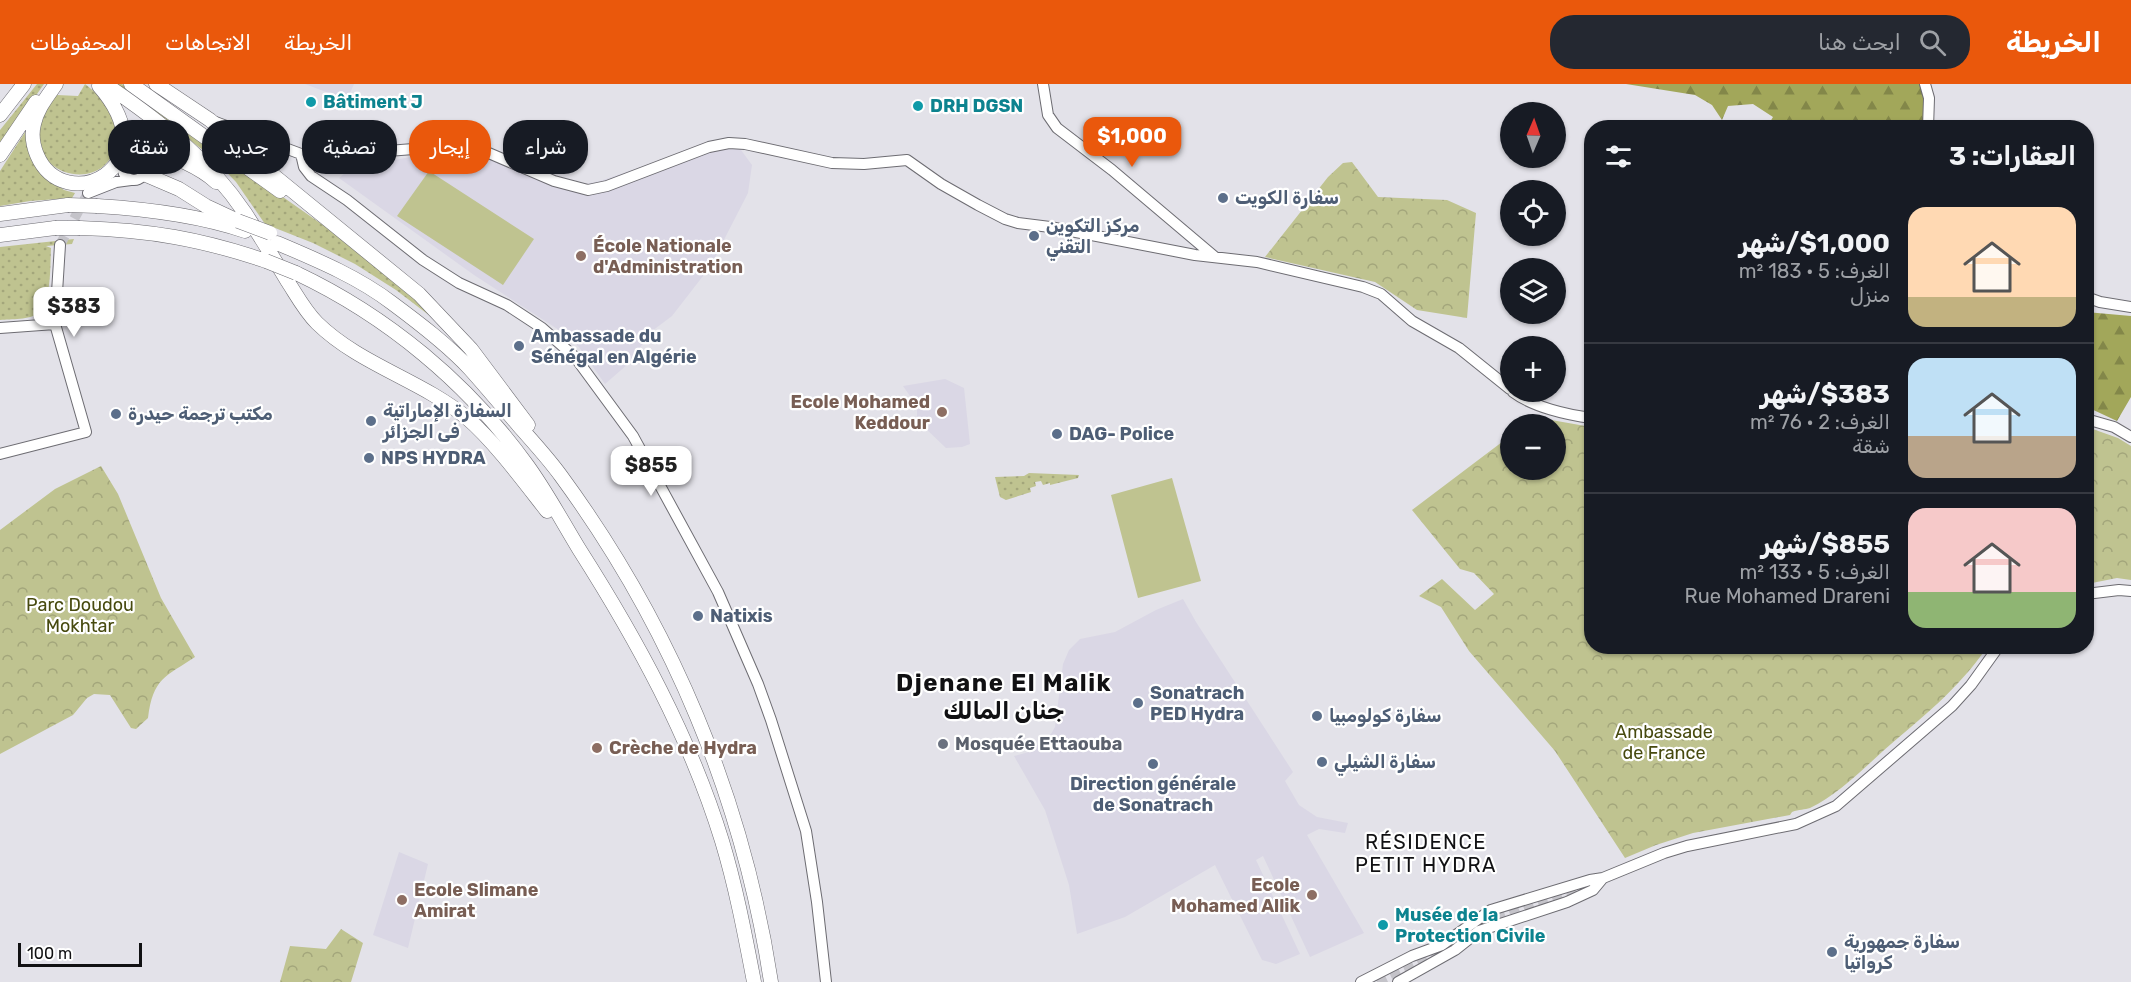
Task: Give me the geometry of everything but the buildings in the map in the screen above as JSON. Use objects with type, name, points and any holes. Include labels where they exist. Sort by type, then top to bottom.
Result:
[{"type":"highway","points":[[0,105],[11,98],[23,84]]},
{"type":"highway","points":[[0,115],[23,84]]},
{"type":"highway","points":[[0,155],[48,84]]},
{"type":"highway","points":[[56,84],[36,115],[33,129],[33,141],[41,164],[52,175],[66,182],[89,182],[102,178],[108,173]]},
{"type":"highway","points":[[97,84],[108,96],[121,120]]},
{"type":"highway","points":[[105,84],[191,149],[214,173],[237,202],[314,320],[336,340],[357,354],[442,401],[467,418],[531,490],[592,569]]},
{"type":"highway","points":[[131,84],[376,258]]},
{"type":"highway","points":[[156,84],[210,120]]},
{"type":"highway","points":[[190,166],[212,179],[237,202]]},
{"type":"highway","points":[[145,174],[179,189],[242,226],[274,238],[342,273],[392,302],[469,368],[560,474]]},
{"type":"highway","points":[[272,174],[419,294],[471,349],[536,435],[649,614],[664,642],[730,802],[745,852],[771,982]]},
{"type":"highway","points":[[0,214],[68,205],[97,206],[242,226]]},
{"type":"highway","points":[[0,235],[55,228],[127,230],[183,237],[266,261],[296,273],[347,299],[373,316],[408,342],[467,393],[528,466],[618,612],[680,732],[713,813],[736,891],[754,982]]},
{"type":"street","points":[[1043,84],[1046,108],[1057,128],[1112,170],[1215,257]]},
{"type":"street","points":[[1925,84],[1929,98],[1928,120]]},
{"type":"street","points":[[397,150],[477,148],[554,182],[588,190],[607,186],[709,147],[729,143],[745,144],[832,163],[864,164],[905,160],[941,184],[1005,219],[1148,247],[1257,262],[1363,287],[1381,294],[1412,321],[1459,348],[1500,380]]},
{"type":"street","points":[[290,150],[302,154]]},
{"type":"street","points":[[102,178],[88,193],[135,174]]},
{"type":"street","points":[[309,174],[347,200],[423,260],[459,283],[507,305],[542,328],[575,357],[633,436],[718,592],[764,702],[806,831],[826,982]]},
{"type":"street","points":[[0,454],[86,432],[55,324],[60,245]]},
{"type":"street","points":[[2094,300],[2131,307]]},
{"type":"street","points":[[0,328],[55,324]]},
{"type":"street","points":[[1534,402],[1584,416]]},
{"type":"street","points":[[2094,421],[2114,427],[2131,437]]},
{"type":"street","points":[[2094,593],[2131,591]]},
{"type":"street","points":[[1361,982],[1442,945],[1471,922],[1491,910],[1594,878],[1603,878],[1664,853],[1796,824],[1836,806],[1952,706],[1971,685],[1993,654]]},
{"type":"street","points":[[1398,982],[1455,950],[1479,931],[1567,902],[1593,890],[1603,878]]},
{"type":"street","points":[[1418,954],[1424,969]]},
{"type":"shaded area","points":[[305,84],[354,84],[347,100]]},
{"type":"shaded area","name":"École Nationale d'Administration","points":[[726,138],[738,139],[741,150],[752,165],[748,193],[710,267],[672,316],[652,331],[628,364],[605,384],[579,347],[562,332],[474,275],[339,178],[344,174],[397,174],[397,159],[409,157],[409,174],[491,174],[491,155],[503,159],[503,174],[548,174],[581,185],[600,181]]},
{"type":"shaded area","name":"Ecole Mohamed Keddour","points":[[945,379],[964,388],[970,444],[962,447],[946,448],[923,426],[917,418],[917,406],[903,386]]},
{"type":"shaded area","name":"Direction générale de Sonatrach","points":[[1183,599],[1293,772],[1285,781],[1299,805],[1317,817],[1348,823],[1345,833],[1319,829],[1307,835],[1364,933],[1310,957],[1263,856],[1256,860],[1300,954],[1276,964],[1262,960],[1215,865],[1125,917],[1077,934],[1069,885],[1045,810],[1014,756],[1029,752],[1051,734],[1055,727],[1063,664],[1069,650],[1080,639],[1115,632],[1156,610]]},
{"type":"shaded area","name":"Ecole Slimane Amirat","points":[[399,852],[428,864],[408,948],[373,935]]},
{"type":"green space","points":[[37,84],[44,84],[0,147],[0,130]]},
{"type":"green space","points":[[85,84],[108,107],[115,120],[108,120],[108,160],[101,168],[86,174],[71,174],[56,168],[45,157],[39,142],[41,123],[57,95],[78,96]]},
{"type":"green space","points":[[115,84],[122,84],[173,120],[163,120]]},
{"type":"green space","points":[[1626,84],[1921,84],[1925,94],[1924,120],[1771,120],[1773,117],[1753,104],[1728,106],[1722,120],[1712,105],[1695,95]]},
{"type":"green space","points":[[29,126],[48,178],[64,190],[75,193],[72,198],[0,206],[0,171]]},
{"type":"green space","points":[[190,132],[202,140],[202,149],[190,140]]},
{"type":"green space","points":[[1352,162],[1378,197],[1447,200],[1476,213],[1467,318],[1417,310],[1375,282],[1265,257],[1328,177],[1343,163]]},
{"type":"green space","points":[[228,174],[250,174],[340,237],[415,298],[434,319],[396,290],[355,264],[313,243],[265,224]]},
{"type":"green space","points":[[427,174],[434,174],[534,239],[503,285],[397,216]]},
{"type":"green space","points":[[74,239],[72,244],[46,246],[51,248],[48,292],[43,308],[35,315],[25,318],[0,320],[0,247]]},
{"type":"green space","points":[[2094,313],[2131,316],[2131,397],[2117,421],[2094,410]]},
{"type":"green space","name":"Ambassade de France","points":[[1566,423],[1584,426],[1584,654],[1982,654],[1964,677],[1939,702],[1848,782],[1820,803],[1792,812],[1790,815],[1693,833],[1625,858],[1555,751],[1469,651],[1441,607],[1419,596],[1442,579],[1475,610],[1494,594],[1474,573],[1460,569],[1412,510],[1500,444],[1500,480],[1566,480]]},
{"type":"green space","points":[[2094,429],[2118,438],[2131,446],[2131,580],[2117,578],[2094,583]]},
{"type":"green space","name":"Parc Doudou Mokhtar","points":[[101,466],[118,494],[161,598],[195,657],[168,675],[157,686],[148,718],[136,729],[131,728],[110,695],[94,694],[87,698],[73,715],[0,754],[0,530],[55,489]]},
{"type":"green space","points":[[1029,473],[1079,475],[1078,478],[1050,485],[1050,483],[1043,485],[1041,481],[1035,482],[1036,486],[1030,488],[1031,492],[1006,500],[1000,497],[995,477],[1024,476]]},
{"type":"green space","points":[[1172,478],[1201,581],[1138,598],[1111,495]]},
{"type":"green space","points":[[341,929],[363,943],[351,982],[280,982],[290,946],[326,949]]},
{"type":"tunnel","points":[[60,245],[88,193]]},
{"type":"tunnel","points":[[1377,982],[1438,954],[1489,921],[1575,889]]},
{"type":"place","name":"Bâtiment J","points":[[311,102]]},
{"type":"place","name":"DRH DGSN","points":[[918,106]]},
{"type":"place","name":"سفارة الكويت","points":[[1223,198]]},
{"type":"place","name":"مركز التكوين التقني","points":[[1034,236]]},
{"type":"place","name":"École Nationale d'Administration","points":[[581,256]]},
{"type":"place","name":"Ambassade du Sénégal en Algérie","points":[[519,346]]},
{"type":"place","name":"Ecole Mohamed Keddour","points":[[942,412]]},
{"type":"place","name":"مكتب ترجمة حيدرة","points":[[116,414]]},
{"type":"place","name":"السفارة الإماراتية فى الجزائر","points":[[371,421]]},
{"type":"place","name":"DAG- Police","points":[[1057,434]]},
{"type":"place","name":"NPS HYDRA","points":[[369,458]]},
{"type":"place","name":"Natixis","points":[[698,616]]},
{"type":"place","name":"Sonatrach PED Hydra","points":[[1138,703]]},
{"type":"place","name":"سفارة كولومبيا","points":[[1317,716]]},
{"type":"place","name":"Mosquée Ettaouba","points":[[943,744]]},
{"type":"place","name":"Crèche de Hydra","points":[[597,748]]},
{"type":"place","name":"سفارة الشيلي","points":[[1322,762]]},
{"type":"place","name":"Direction générale de Sonatrach","points":[[1153,764]]},
{"type":"place","name":"Ecole Mohamed Allik","points":[[1312,895]]},
{"type":"place","name":"Ecole Slimane Amirat","points":[[402,900]]},
{"type":"place","name":"Musée de la Protection Civile","points":[[1383,925]]},
{"type":"place","name":"سفارة جمهورية كرواتيا","points":[[1832,952]]},
{"type":"district","name":"Djenane El Malik جنان المالك","points":[[1004,697]]},
{"type":"district","name":"RÉSIDENCE PETIT HYDRA","points":[[1426,854]]}]
